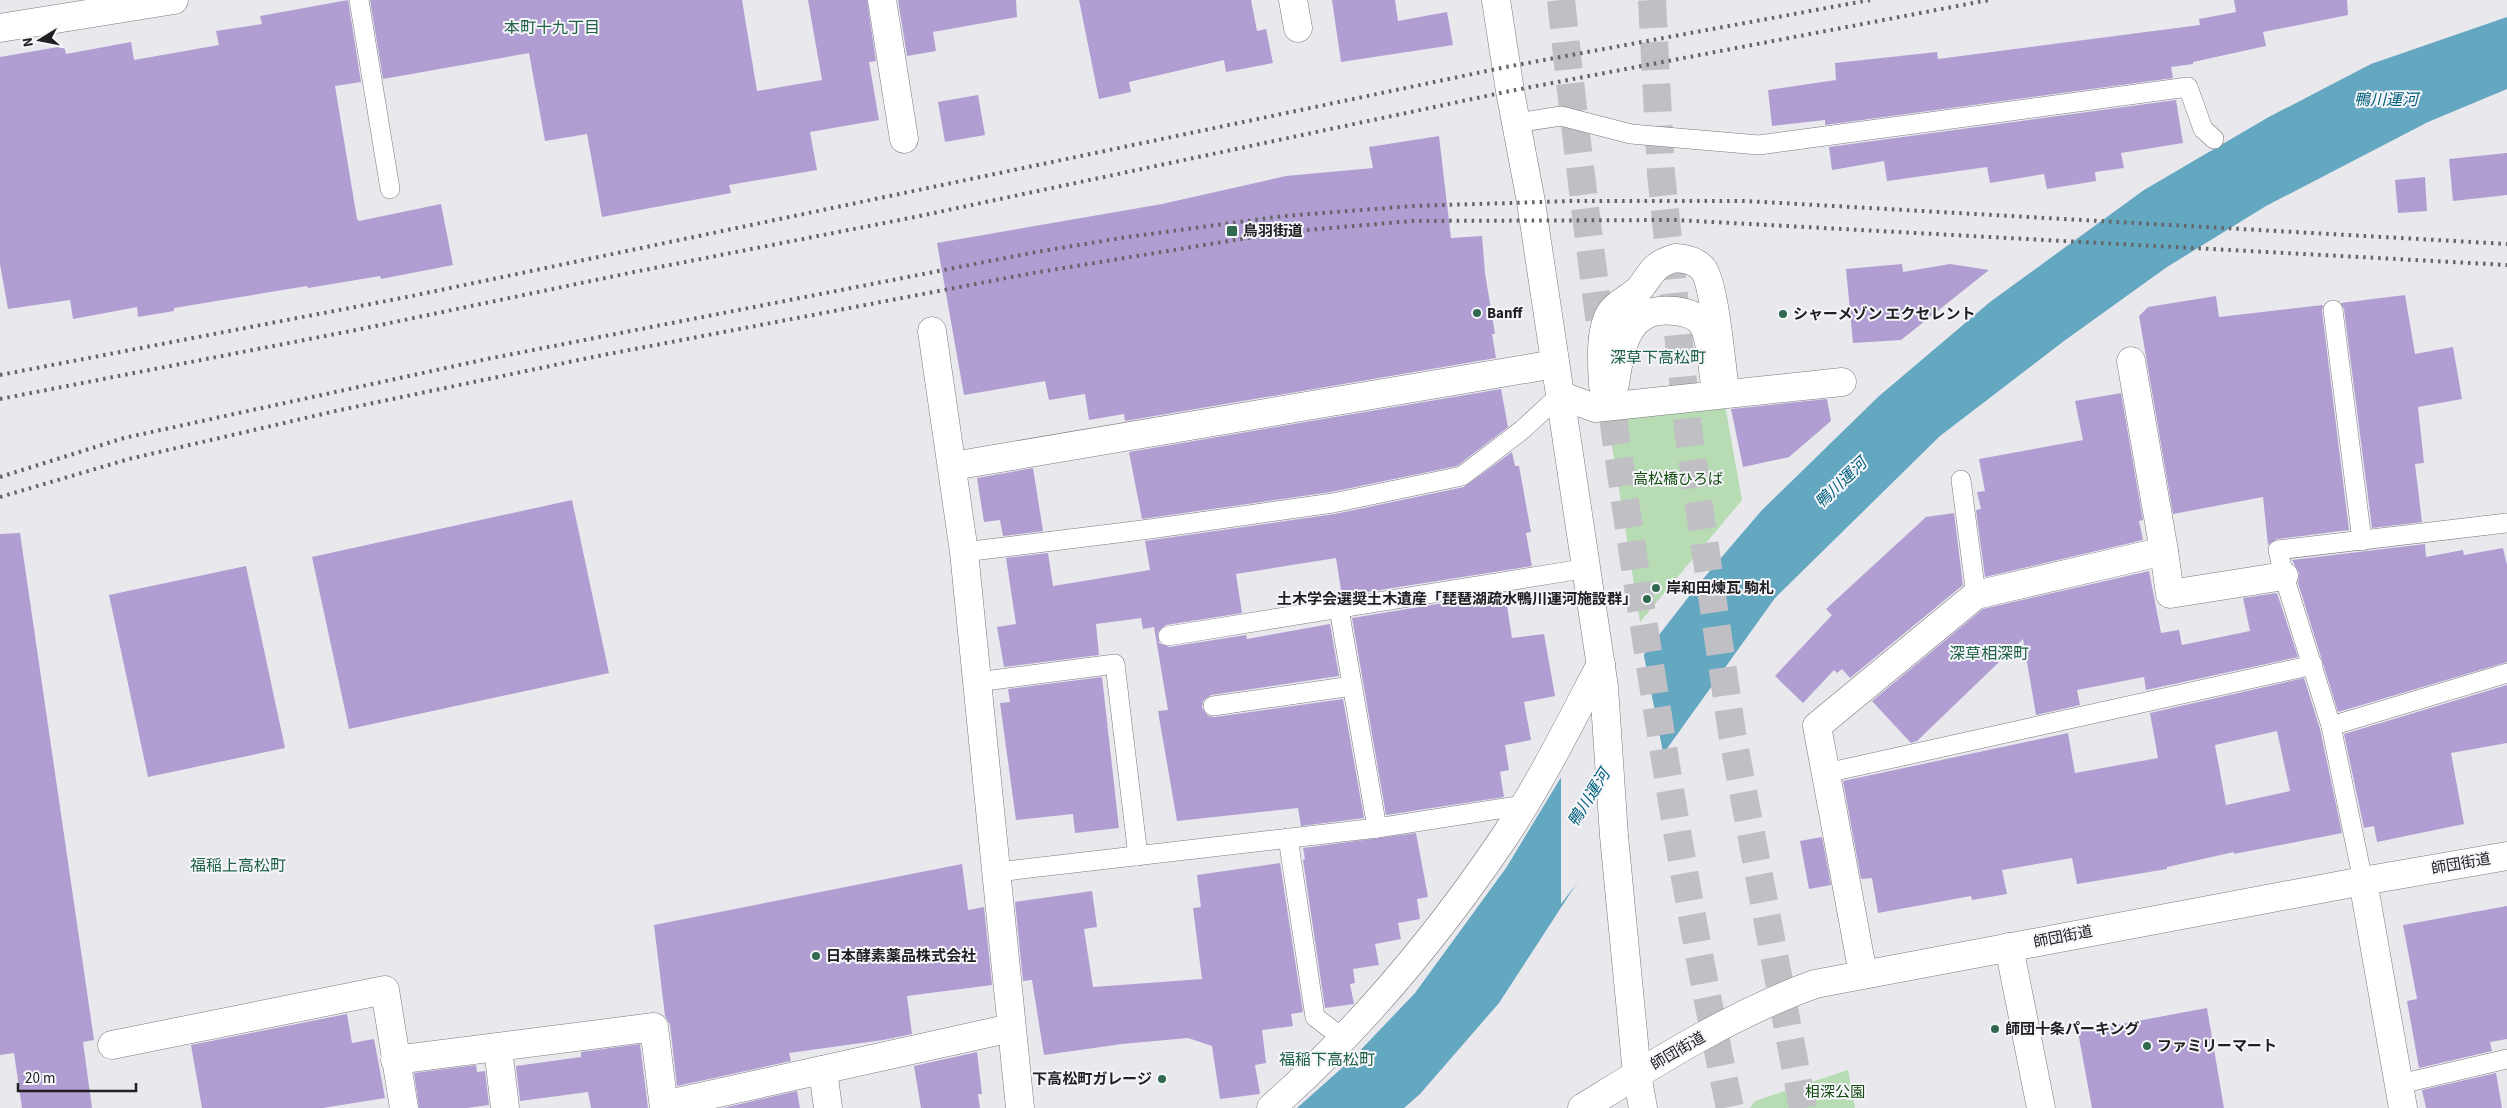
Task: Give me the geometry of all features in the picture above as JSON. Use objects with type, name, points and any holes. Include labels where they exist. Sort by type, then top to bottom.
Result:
[{"type":"street","points":[[0,28],[174,0]]},
{"type":"street","points":[[882,0],[904,139]]},
{"type":"street","points":[[1293,0],[1298,28]]},
{"type":"street","points":[[1496,0],[1531,202],[1554,364],[1588,568],[1603,676],[1614,836],[1642,1108]]},
{"type":"street","points":[[1675,258],[1691,260],[1704,270],[1715,308],[1724,382],[1715,384],[1706,332],[1701,322],[1685,312],[1662,310],[1638,319],[1627,332],[1619,355],[1615,384],[1610,395],[1602,363],[1605,329],[1611,312],[1640,289],[1659,263],[1675,258]]},
{"type":"street","points":[[1560,394],[1596,408],[1610,395],[1645,337],[1653,329],[1674,323],[1685,326],[1700,349],[1702,378],[1699,389],[1691,398]]},
{"type":"street","points":[[932,331],[964,552],[1020,1108]]},
{"type":"street","points":[[2131,360],[2170,594],[2284,576]]},
{"type":"street","points":[[953,466],[1554,364]]},
{"type":"street","points":[[1610,395],[1691,398],[1842,382]]},
{"type":"street","points":[[1863,974],[1817,726],[1976,595],[2164,551]]},
{"type":"street","points":[[1271,1108],[1344,1039],[1411,964],[1504,838],[1603,676]]},
{"type":"street","name":"師団街道","points":[[1582,1108],[1705,1034],[1774,999],[1815,984],[2363,880],[2507,856]]},
{"type":"street","points":[[2363,880],[2401,1096]]},
{"type":"street","points":[[2009,947],[2041,1108]]},
{"type":"street","points":[[112,1045],[385,990],[404,1108]]},
{"type":"street","points":[[395,1060],[654,1027],[664,1107],[1011,1028]]},
{"type":"street","points":[[498,1048],[505,1108]]},
{"type":"street","points":[[823,1070],[828,1108]]},
{"type":"street","points":[[1633,1108],[1637,1074]]},
{"type":"street","name":"師団街道","points":[[1612,1108],[1637,1074]]},
{"type":"lane","points":[[359,0],[390,188]]},
{"type":"lane","points":[[1516,123],[1560,116],[1631,134],[1759,145],[2188,86],[2202,129],[2214,139]]},
{"type":"lane","points":[[2333,310],[2362,541]]},
{"type":"lane","points":[[964,552],[1150,529],[1333,503],[1462,476],[1522,430],[1560,394]]},
{"type":"lane","points":[[1961,480],[1976,595]]},
{"type":"lane","points":[[2363,880],[2331,726],[2284,576],[2278,550],[2507,523]]},
{"type":"lane","points":[[1168,636],[1588,568]]},
{"type":"lane","points":[[1339,609],[1377,828]]},
{"type":"lane","points":[[977,682],[1115,664],[1138,856]]},
{"type":"lane","points":[[1826,773],[2313,665]]},
{"type":"lane","points":[[2331,726],[2507,673]]},
{"type":"lane","points":[[1213,706],[1352,686]]},
{"type":"lane","points":[[997,872],[1377,828],[1524,805]]},
{"type":"lane","points":[[1288,838],[1315,1017],[1344,1039]]},
{"type":"lane","points":[[2401,1096],[2507,1059]]},
{"type":"green space","name":"高松橋ひろば","points":[[1724,400],[1742,500],[1640,622],[1608,420]]},
{"type":"green space","name":"相深公園","points":[[1848,1070],[1855,1108],[1750,1108],[1755,1101]]},
{"type":"water","name":"鴨川運河","points":[[2507,17],[2507,89],[2428,122],[2266,206],[2167,267],[2064,341],[1940,436],[1775,598],[1638,789],[1499,1003],[1420,1094],[1404,1108],[1297,1108],[1352,1059],[1415,993],[1506,868],[1560,779],[1638,662],[1697,586],[1762,510],[1878,397],[1990,302],[2144,190],[2267,118],[2371,64]]},
{"type":"pier","points":[[1643,651],[1664,757],[1590,866],[1561,904],[1561,773]]},
{"type":"building","points":[[348,0],[361,82],[335,86],[357,219],[359,221],[441,204],[453,265],[381,279],[380,276],[308,288],[307,286],[174,308],[174,311],[138,317],[137,307],[73,319],[70,300],[8,309],[0,264],[0,57],[64,46],[66,54],[131,42],[134,60],[219,45],[216,31],[262,24],[260,16]]},
{"type":"building","points":[[370,0],[742,0],[757,91],[822,80],[808,0],[867,0],[876,61],[869,62],[879,120],[810,132],[817,170],[729,185],[731,193],[602,217],[587,134],[545,141],[529,53],[383,79]]},
{"type":"building","points":[[898,0],[1016,0],[1017,17],[933,32],[936,51],[907,56]]},
{"type":"building","points":[[1079,0],[1251,0],[1257,31],[1266,29],[1273,63],[1226,72],[1224,60],[1129,82],[1131,92],[1099,99]]},
{"type":"building","points":[[1332,0],[1395,0],[1398,21],[1447,12],[1453,45],[1341,62]]},
{"type":"building","points":[[2234,0],[2347,0],[2348,15],[2263,32],[2266,46],[2193,62],[2193,64],[2171,67],[2173,78],[1825,125],[1825,120],[1772,126],[1768,90],[1836,80],[1835,63],[1937,52],[1938,59],[2200,25],[2199,19],[2236,12]]},
{"type":"building","points":[[978,95],[985,135],[945,142],[938,102]]},
{"type":"building","points":[[2176,100],[2183,143],[2121,153],[2124,168],[2095,172],[2096,181],[2047,189],[2044,174],[1990,183],[1987,167],[1887,181],[1884,161],[1832,170],[1829,147]]},
{"type":"building","points":[[1439,136],[1451,238],[1482,236],[1485,273],[1495,334],[1492,334],[1496,358],[1125,421],[1124,414],[1089,420],[1085,394],[1049,400],[1045,381],[964,395],[937,243],[1162,204],[1286,176],[1373,168],[1369,147]]},
{"type":"building","points":[[2507,153],[2507,195],[2453,201],[2449,159]]},
{"type":"building","points":[[2425,177],[2427,211],[2398,213],[2395,180]]},
{"type":"building","points":[[1902,264],[1903,272],[1950,264],[1989,270],[1901,340],[1853,343],[1846,269]]},
{"type":"building","points":[[2405,295],[2415,354],[2453,347],[2462,399],[2418,407],[2424,463],[2415,464],[2422,522],[2372,528],[2344,309],[2341,303]]},
{"type":"building","points":[[2216,296],[2219,317],[2323,305],[2322,311],[2349,530],[2277,539],[2268,545],[2263,497],[2173,514],[2139,316],[2148,307]]},
{"type":"building","points":[[1501,389],[1508,427],[1457,466],[1331,492],[1142,519],[1129,452]]},
{"type":"building","points":[[2121,393],[2143,520],[2139,521],[2143,540],[1985,577],[1976,510],[1981,509],[1977,492],[1985,491],[1979,459],[2083,440],[2075,401]]},
{"type":"building","points":[[1827,399],[1831,421],[1789,457],[1743,467],[1731,409]]},
{"type":"building","points":[[1512,452],[1515,466],[1519,466],[1531,532],[1526,533],[1532,566],[1342,596],[1336,558],[1236,574],[1242,613],[1166,625],[1158,632],[1159,643],[1169,647],[1246,635],[1247,639],[1330,624],[1339,676],[1211,695],[1203,701],[1202,708],[1208,716],[1215,717],[1343,699],[1364,818],[1301,826],[1298,808],[1177,821],[1158,711],[1168,710],[1154,627],[1143,629],[1141,618],[1096,624],[1099,655],[1004,667],[997,627],[1016,624],[1006,558],[1048,553],[1053,586],[1150,570],[1145,541],[1335,514],[1464,487]]},
{"type":"building","points":[[1033,468],[1043,531],[1003,536],[1000,520],[984,522],[977,478]]},
{"type":"building","points":[[572,500],[609,673],[349,729],[312,557]]},
{"type":"building","points":[[1954,513],[1963,585],[1850,678],[1842,669],[1837,673],[1834,670],[1803,703],[1775,676],[1832,615],[1826,609],[1926,517]]},
{"type":"building","points":[[20,533],[94,1040],[83,1042],[92,1108],[22,1108],[14,1053],[0,1055],[0,534]]},
{"type":"building","points":[[2425,544],[2426,557],[2463,550],[2464,555],[2503,548],[2507,565],[2507,662],[2338,712],[2298,583],[2299,573],[2292,560]]},
{"type":"building","points":[[246,566],[285,748],[148,777],[109,595]]},
{"type":"building","points":[[2149,571],[2161,633],[2179,630],[2182,645],[2250,631],[2243,598],[2277,593],[2298,657],[2146,690],[2144,677],[2077,690],[2080,705],[2036,715],[2023,639],[1917,741],[1911,743],[1872,701],[1983,609]]},
{"type":"building","points":[[1505,593],[1512,638],[1544,634],[1555,696],[1524,702],[1531,740],[1505,745],[1509,770],[1500,772],[1504,797],[1386,815],[1352,618]]},
{"type":"building","points":[[1102,677],[1119,828],[1075,833],[1073,814],[1016,820],[1000,703],[1010,702],[1008,689]]},
{"type":"building","points":[[2304,678],[2320,729],[2342,833],[2234,854],[2234,852],[2167,867],[2167,869],[2077,884],[2072,858],[2002,870],[2007,894],[1972,900],[1971,896],[1878,913],[1872,878],[1861,879],[1843,781],[2068,733],[2075,773],[2158,758],[2150,713]],"holes":[[[2277,731],[2290,791],[2226,805],[2215,745]]]},
{"type":"building","points":[[2507,685],[2507,743],[2451,753],[2464,824],[2377,842],[2374,826],[2364,828],[2344,734]]},
{"type":"building","points":[[1416,833],[1428,897],[1417,899],[1420,919],[1398,923],[1401,939],[1375,944],[1379,965],[1353,969],[1355,983],[1350,984],[1354,1004],[1325,1008],[1303,860],[1305,859],[1303,848]]},
{"type":"building","points":[[1822,837],[1831,885],[1809,889],[1800,841]]},
{"type":"building","points":[[1280,863],[1303,1012],[1291,1014],[1293,1026],[1262,1030],[1266,1063],[1255,1065],[1260,1094],[1220,1099],[1212,1046],[1188,1038],[1122,1044],[1044,1055],[1032,980],[1023,981],[1015,902],[1092,891],[1097,927],[1084,929],[1093,987],[1202,979],[1193,908],[1201,907],[1197,875]]},
{"type":"building","name":"日本酵素薬品株式会社","points":[[962,864],[968,910],[984,907],[992,985],[907,996],[912,1034],[883,1040],[789,1053],[791,1061],[677,1086],[670,1025],[665,1016],[654,925]]},
{"type":"building","points":[[2507,906],[2507,1039],[2490,1042],[2492,1051],[2419,1068],[2407,1001],[2417,999],[2403,925]]},
{"type":"building","name":"ファミリーマート","points":[[2207,1008],[2224,1108],[2092,1108],[2078,1032]]},
{"type":"building","points":[[347,1014],[352,1043],[374,1039],[385,1098],[323,1108],[202,1108],[191,1045]]},
{"type":"building","points":[[640,1044],[648,1108],[591,1108],[588,1092],[520,1101],[516,1066],[581,1057],[581,1052]]},
{"type":"building","points":[[977,1052],[982,1094],[978,1094],[980,1108],[921,1108],[914,1066]]},
{"type":"building","points":[[476,1065],[477,1072],[485,1071],[489,1105],[467,1108],[419,1108],[414,1073]]},
{"type":"building","points":[[2496,1073],[2502,1108],[2426,1108],[2422,1090]]},
{"type":"building","points":[[797,1091],[800,1108],[723,1108]]},
{"type":"tunnel","points":[[1561,0],[1588,233],[1631,543],[1683,864],[1730,1108]]},
{"type":"tunnel","points":[[1652,0],[1661,174],[1689,437],[1732,733],[1803,1108]]},
{"type":"railway","points":[[0,375],[407,297],[1506,67],[1870,0]]},
{"type":"railway","points":[[0,399],[361,329],[634,272],[915,217],[1510,91],[1989,0]]},
{"type":"railway","points":[[0,477],[124,438],[487,359],[1031,253],[1127,237],[1284,216],[1413,206],[1573,201],[1745,201],[2507,244]]},
{"type":"railway","points":[[0,497],[129,459],[340,410],[598,356],[1033,273],[1284,232],[1412,221],[1676,220],[2507,265]]},
{"type":"place","name":"鳥羽街道","points":[[1232,231]]},
{"type":"place","name":"Banff","points":[[1477,313]]},
{"type":"place","name":"シャーメゾン エクセレント","points":[[1783,314]]},
{"type":"place","name":"岸和田煉瓦 駒札","points":[[1656,588]]},
{"type":"place","name":"土木学会選奨土木遺産「琵琶湖疏水鴨川運河施設群」","points":[[1647,599]]},
{"type":"place","name":"日本酵素薬品株式会社","points":[[816,956]]},
{"type":"place","name":"師団十条パーキング","points":[[1995,1029]]},
{"type":"place","name":"ファミリーマート","points":[[2147,1046]]},
{"type":"place","name":"下高松町ガレージ","points":[[1162,1079]]},
{"type":"district","name":"本町十九丁目","points":[[552,28]]},
{"type":"district","name":"深草下高松町","points":[[1658,358]]},
{"type":"district","name":"深草相深町","points":[[1989,654]]},
{"type":"district","name":"福稲上高松町","points":[[238,866]]},
{"type":"district","name":"福稲下高松町","points":[[1327,1060]]}]
